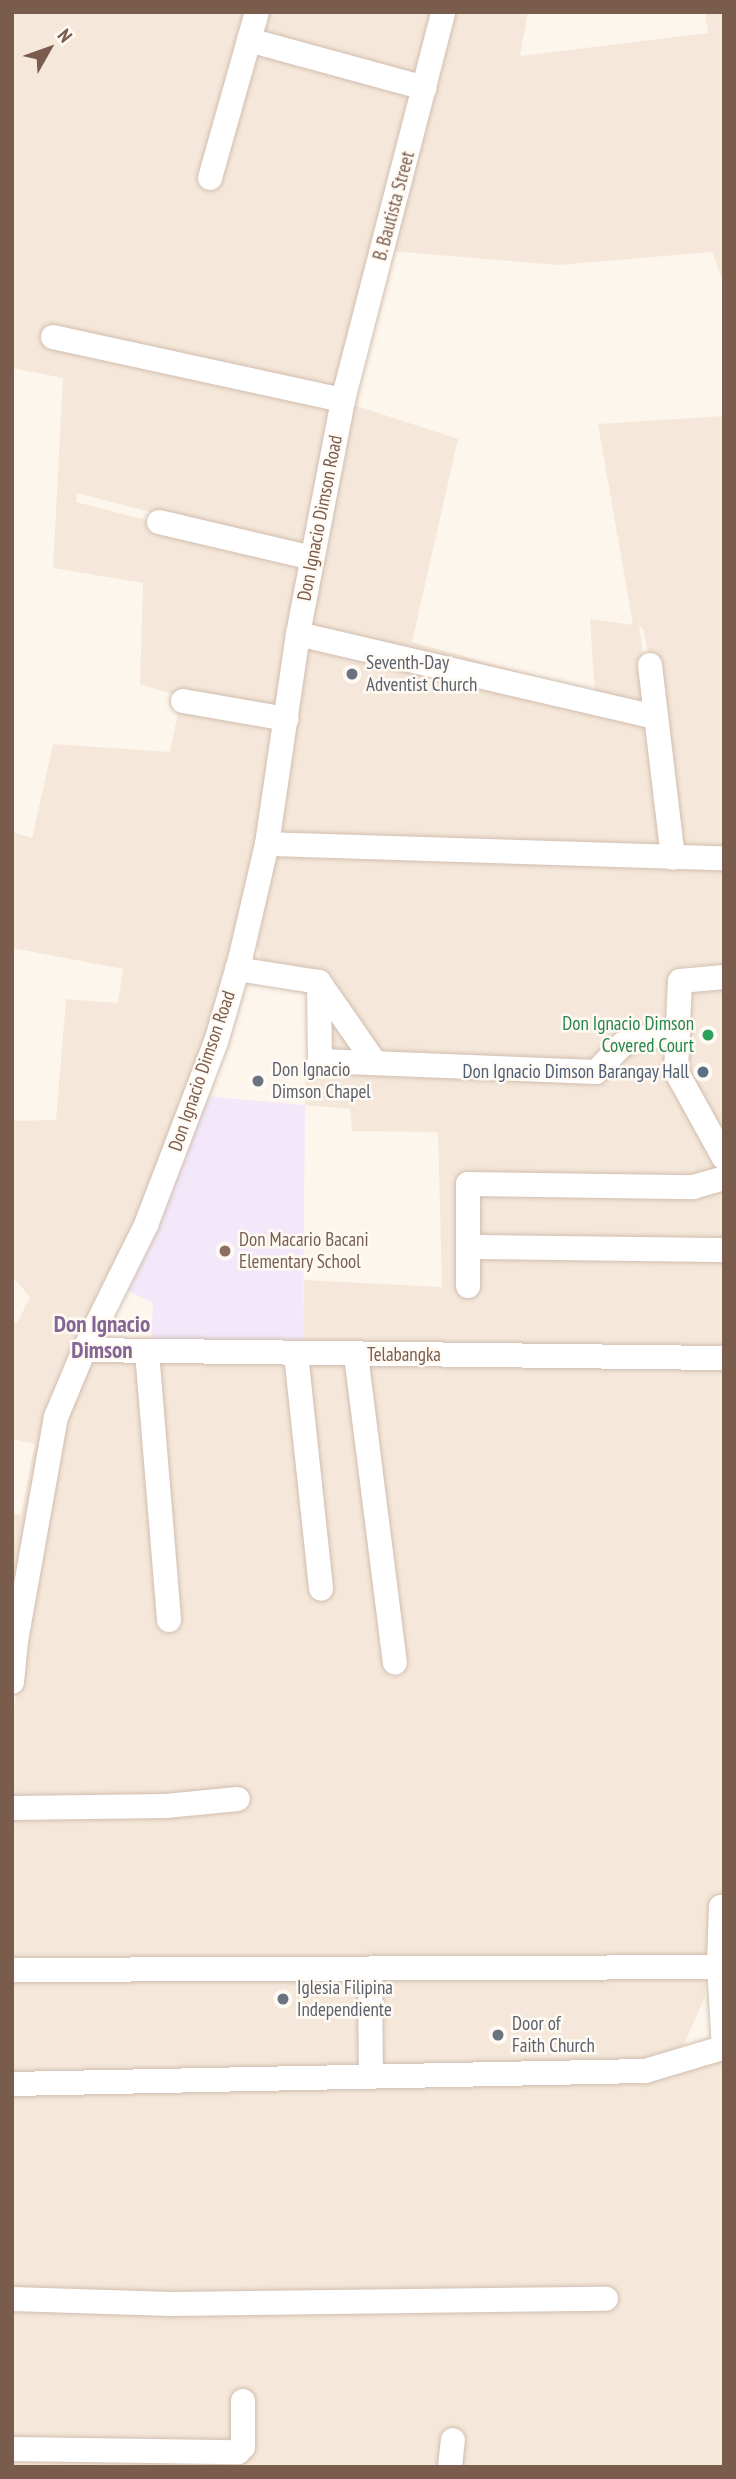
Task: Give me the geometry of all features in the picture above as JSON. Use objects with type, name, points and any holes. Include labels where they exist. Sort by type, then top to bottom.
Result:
[{"type":"street","points":[[210,178],[257,12]]},
{"type":"street","name":"B. Bautista Street","points":[[343,400],[443,12]]},
{"type":"street","points":[[249,40],[425,88]]},
{"type":"street","points":[[53,337],[343,400]]},
{"type":"street","name":"Don Ignacio Dimson Road","points":[[12,1682],[14,1641],[56,1417],[84,1350],[146,1224],[216,1042],[237,969],[267,844],[312,558],[343,400]]},
{"type":"street","points":[[159,522],[312,558]]},
{"type":"street","points":[[299,634],[656,717]]},
{"type":"street","points":[[650,665],[673,858]]},
{"type":"street","points":[[183,701],[286,719]]},
{"type":"street","points":[[267,844],[724,858]]},
{"type":"street","points":[[237,969],[319,982],[374,1063]]},
{"type":"street","points":[[724,976],[680,982],[676,1071],[724,1158]]},
{"type":"street","points":[[319,982],[320,1061],[596,1072],[623,1044],[639,1038],[678,1034]]},
{"type":"street","points":[[468,1286],[468,1184],[693,1187],[724,1178]]},
{"type":"street","points":[[469,1247],[724,1250]]},
{"type":"street","name":"Telabangka","points":[[84,1350],[724,1358]]},
{"type":"street","points":[[146,1352],[169,1620]]},
{"type":"street","points":[[296,1354],[321,1589]]},
{"type":"street","points":[[356,1355],[395,1663]]},
{"type":"street","points":[[12,1808],[166,1806],[238,1799]]},
{"type":"street","points":[[12,2084],[645,2071],[723,2049],[721,1907],[724,1907]]},
{"type":"street","points":[[12,1970],[721,1966]]},
{"type":"street","points":[[370,1970],[371,2077]]},
{"type":"street","points":[[12,2299],[172,2304],[606,2300]]},
{"type":"street","points":[[12,2449],[237,2452],[243,2447],[243,2401]]},
{"type":"street","points":[[450,2467],[453,2440]]},
{"type":"shaded area","points":[[12,12],[252,12],[253,48],[413,95],[339,395],[43,333],[40,339],[334,407],[301,551],[77,493],[76,502],[301,560],[257,845],[202,1051],[137,1220],[99,1292],[12,1611],[12,1513],[21,1515],[35,1444],[12,1439],[12,1322],[17,1323],[30,1297],[12,1276],[12,1121],[56,1120],[66,999],[118,1003],[123,969],[12,948],[12,832],[32,838],[53,744],[170,752],[181,697],[140,684],[143,583],[53,568],[63,378],[12,368]]},
{"type":"shaded area","points":[[261,12],[435,12],[419,80],[254,36]]},
{"type":"shaded area","points":[[451,12],[528,12],[520,56],[708,33],[705,12],[724,12],[724,283],[712,252],[557,265],[390,251]]},
{"type":"shaded area","points":[[351,404],[458,439],[412,642],[595,693],[590,619],[633,625],[598,424],[724,416],[724,853],[677,847],[660,703],[643,629],[639,624],[666,830],[656,850],[290,840],[277,829],[307,631]]},
{"type":"shaded area","points":[[277,856],[724,863],[724,966],[689,965],[674,970],[666,989],[665,1030],[595,1067],[314,1054],[316,980],[270,965],[260,957],[257,947],[272,861]]},
{"type":"shaded area","points":[[724,979],[724,1150],[680,1072],[683,986]]},
{"type":"shaded area","points":[[627,1045],[664,1047],[664,1064],[713,1159],[717,1170],[714,1175],[478,1179],[472,1252],[724,1254],[724,1350],[303,1348],[304,1280],[442,1287],[438,1132],[352,1131],[350,1109],[305,1105],[306,1067],[582,1080]]},
{"type":"shaded area","name":"Don Macario Bacani Elementary School","points":[[203,1096],[305,1105],[303,1348],[151,1343],[153,1303],[126,1290]]},
{"type":"shaded area","points":[[724,1187],[724,1246],[473,1244],[475,1190]]},
{"type":"shaded area","points":[[95,1357],[338,1363],[345,1368],[390,1677],[403,1675],[363,1360],[724,1367],[724,1955],[12,1972],[12,1727],[23,1639],[65,1421]]},
{"type":"shaded area","points":[[699,1969],[705,1981],[705,1997],[684,2044],[669,2061],[12,2078],[12,1975]]},
{"type":"shaded area","points":[[724,2060],[724,2467],[12,2467],[12,2088],[644,2076]]},
{"type":"place","name":"Seventh-Day Adventist Church","points":[[352,674]]},
{"type":"place","name":"Don Ignacio Dimson Covered Court","points":[[708,1035]]},
{"type":"place","name":"Don Ignacio Dimson Barangay Hall","points":[[703,1072]]},
{"type":"place","name":"Don Ignacio Dimson Chapel","points":[[258,1081]]},
{"type":"place","name":"Don Macario Bacani Elementary School","points":[[225,1251]]},
{"type":"place","name":"Iglesia Filipina Independiente","points":[[283,1999]]},
{"type":"place","name":"Door of Faith Church","points":[[498,2035]]},
{"type":"district","name":"Don Ignacio Dimson","points":[[102,1337]]}]
